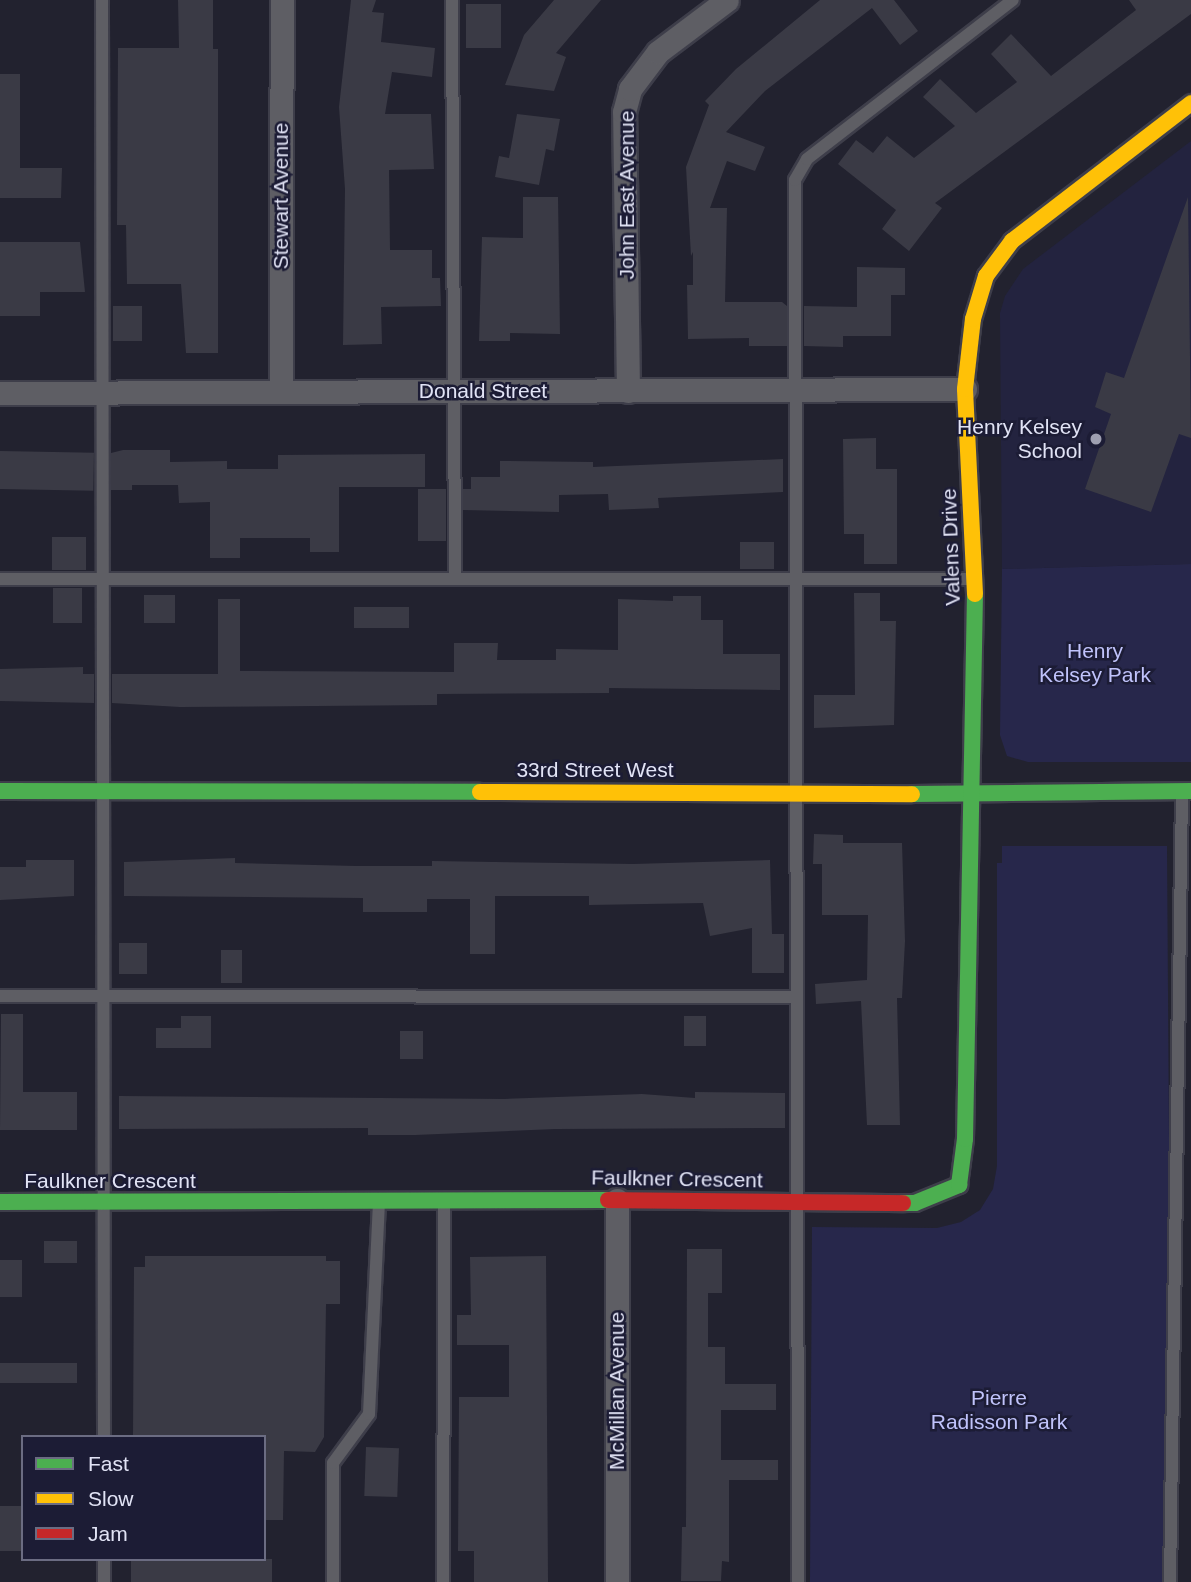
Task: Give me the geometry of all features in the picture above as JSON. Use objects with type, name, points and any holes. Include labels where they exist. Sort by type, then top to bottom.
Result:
[{"type":"street","name":"Stewart Avenue","points":[[281,391],[282,0]]},
{"type":"street","name":"John East Avenue","points":[[628,391],[624,112],[630,89],[658,52],[727,0]]},
{"type":"street","name":"Valens Drive","points":[[972,794],[975,579],[965,389],[976,308],[997,258],[1012,241],[1191,103]]},
{"type":"street","name":"Donald Street","points":[[0,393],[965,389]]},
{"type":"street","name":"33rd Street West","points":[[0,791],[798,790],[972,794],[1186,791]]},
{"type":"street","name":"Faulkner Crescent","points":[[0,1202],[444,1199],[915,1203],[959,1185],[965,1139],[972,794]]},
{"type":"street","name":"McMillan Avenue","points":[[617,1200],[617,1582]]},
{"type":"lane","points":[[102,0],[100,392],[105,579],[104,1435]]},
{"type":"lane","points":[[452,0],[455,579]]},
{"type":"lane","points":[[798,1582],[799,389],[794,191],[800,168],[1013,0]]},
{"type":"lane","points":[[0,579],[975,579]]},
{"type":"lane","points":[[1170,1582],[1186,791]]},
{"type":"lane","points":[[0,996],[797,998]]},
{"type":"lane","points":[[443,1582],[444,1199]]},
{"type":"lane","points":[[333,1582],[333,1463],[369,1414],[379,1200]]},
{"type":"lane","points":[[104,1561],[104,1582]]},
{"type":"shaded area","name":"Henry Kelsey School","points":[[1191,141],[1191,564],[1002,569],[1000,313],[1005,296],[1023,269]]},
{"type":"green space","name":"Henry Kelsey Park","points":[[1191,564],[1191,762],[1028,762],[1007,756],[1000,735],[1002,569]]},
{"type":"green space","name":"Pierre Radisson Park","points":[[1002,846],[1167,846],[1172,1582],[810,1582],[812,1227],[937,1228],[961,1222],[980,1210],[993,1189],[997,1166],[997,863],[1002,863]]},
{"type":"building","points":[[178,0],[213,0],[213,49],[218,49],[218,353],[186,353],[181,284],[127,284],[126,225],[117,225],[118,48],[179,48]]},
{"type":"building","points":[[351,0],[376,0],[372,12],[384,13],[381,42],[435,48],[432,77],[392,72],[385,114],[431,114],[434,169],[389,170],[390,250],[432,250],[432,278],[440,278],[441,306],[381,307],[382,344],[343,345],[345,189],[339,107]]},
{"type":"building","points":[[554,0],[601,0],[556,53],[566,57],[554,91],[505,85],[524,35]]},
{"type":"building","points":[[820,0],[894,0],[918,31],[900,45],[872,8],[765,91],[726,132],[765,147],[755,171],[727,161],[710,208],[727,208],[725,302],[782,302],[787,306],[787,346],[749,346],[749,338],[688,339],[687,285],[693,285],[693,252],[691,256],[686,167],[709,105],[705,101],[736,69]]},
{"type":"building","points":[[1129,0],[1191,0],[1191,14],[935,203],[942,208],[909,251],[882,229],[896,210],[838,164],[856,140],[873,153],[887,136],[914,158],[955,126],[923,97],[940,79],[976,113],[1017,82],[991,54],[1011,34],[1051,76],[1136,10]]},
{"type":"building","points":[[466,4],[501,4],[501,48],[466,48]]},
{"type":"building","points":[[0,74],[20,74],[20,168],[62,168],[61,198],[0,198]]},
{"type":"building","points":[[517,114],[560,119],[554,151],[546,149],[539,185],[495,177],[499,156],[509,158]]},
{"type":"building","points":[[523,197],[558,197],[560,334],[510,333],[510,341],[479,341],[482,237],[523,238]]},
{"type":"building","points":[[1188,197],[1191,438],[1179,434],[1151,512],[1085,489],[1111,414],[1095,407],[1106,372],[1124,378]]},
{"type":"building","points":[[0,242],[80,242],[85,292],[40,292],[40,316],[0,316]]},
{"type":"building","points":[[857,267],[905,268],[905,295],[891,295],[891,336],[843,336],[843,347],[804,346],[804,306],[857,307]]},
{"type":"building","points":[[113,306],[142,306],[142,341],[113,341]]},
{"type":"building","points":[[876,438],[876,469],[897,469],[897,564],[864,564],[864,534],[844,534],[843,439]]},
{"type":"building","points":[[123,450],[170,450],[170,462],[227,461],[227,469],[278,469],[278,455],[425,454],[425,487],[339,487],[339,552],[310,552],[310,538],[240,538],[240,558],[210,558],[210,502],[179,503],[178,485],[132,485],[132,490],[111,490],[111,453]]},
{"type":"building","points":[[0,451],[94,453],[93,491],[0,489]]},
{"type":"building","points":[[783,459],[783,492],[658,498],[659,508],[609,510],[608,494],[559,495],[559,512],[463,510],[463,489],[471,489],[471,477],[500,477],[500,461],[593,462],[593,467]]},
{"type":"building","points":[[418,489],[446,489],[446,541],[418,541]]},
{"type":"building","points":[[52,537],[86,537],[86,570],[52,570]]},
{"type":"building","points":[[740,542],[774,542],[774,569],[740,569]]},
{"type":"building","points":[[53,588],[82,588],[82,623],[53,623]]},
{"type":"building","points":[[854,593],[880,593],[880,621],[896,621],[894,725],[814,728],[814,695],[855,695]]},
{"type":"building","points":[[144,595],[175,595],[175,623],[144,623]]},
{"type":"building","points":[[673,596],[701,596],[701,620],[723,620],[723,654],[780,654],[780,690],[609,688],[609,693],[437,694],[437,705],[180,707],[112,703],[112,674],[218,674],[218,599],[240,599],[240,671],[454,672],[454,643],[498,643],[497,660],[556,660],[556,649],[618,650],[618,599],[673,601]]},
{"type":"building","points":[[354,607],[409,607],[409,628],[354,628]]},
{"type":"building","points":[[83,667],[83,674],[94,674],[94,703],[0,701],[0,669]]},
{"type":"building","points":[[814,834],[843,835],[843,843],[902,843],[905,941],[902,998],[897,998],[900,1125],[867,1125],[861,1001],[816,1004],[815,984],[867,980],[868,915],[822,915],[822,864],[813,864]]},
{"type":"building","points":[[235,858],[235,863],[356,866],[432,866],[432,861],[633,864],[770,860],[772,934],[784,934],[784,973],[752,973],[752,928],[710,936],[703,903],[589,905],[589,896],[495,896],[495,954],[470,954],[470,899],[427,899],[427,912],[363,912],[363,898],[124,896],[124,862]]},
{"type":"building","points":[[26,860],[74,860],[74,896],[0,900],[0,867],[26,867]]},
{"type":"building","points":[[119,943],[147,943],[147,974],[119,974]]},
{"type":"building","points":[[221,950],[242,950],[242,983],[221,983]]},
{"type":"building","points":[[1,1014],[23,1014],[23,1092],[77,1092],[77,1130],[0,1130]]},
{"type":"building","points":[[181,1016],[211,1016],[211,1048],[156,1048],[156,1028],[181,1028]]},
{"type":"building","points":[[684,1016],[706,1016],[706,1046],[684,1046]]},
{"type":"building","points":[[400,1031],[423,1031],[423,1059],[400,1059]]},
{"type":"building","points":[[695,1092],[785,1093],[785,1128],[555,1129],[415,1135],[368,1135],[368,1128],[119,1129],[119,1096],[504,1099],[642,1094],[695,1098]]},
{"type":"building","points":[[44,1241],[77,1241],[77,1263],[44,1263]]},
{"type":"building","points":[[687,1249],[722,1249],[722,1293],[708,1293],[708,1347],[725,1347],[725,1384],[776,1384],[776,1410],[721,1410],[721,1460],[778,1460],[778,1480],[729,1480],[729,1562],[722,1561],[721,1581],[681,1581],[682,1527],[686,1527]]},
{"type":"building","points":[[145,1256],[326,1256],[326,1261],[340,1261],[340,1304],[326,1304],[324,1437],[315,1452],[284,1451],[283,1520],[266,1520],[266,1435],[133,1435],[134,1267],[145,1267]]},
{"type":"building","points":[[546,1256],[548,1582],[474,1582],[474,1551],[458,1551],[459,1397],[509,1397],[509,1345],[457,1345],[457,1315],[471,1315],[470,1257]]},
{"type":"building","points":[[0,1260],[22,1260],[22,1297],[0,1297]]},
{"type":"building","points":[[0,1363],[77,1363],[77,1383],[0,1383]]},
{"type":"building","points":[[366,1447],[399,1448],[397,1497],[364,1496]]},
{"type":"building","points":[[0,1506],[21,1506],[21,1551],[0,1551]]},
{"type":"building","points":[[272,1559],[272,1582],[131,1582],[131,1561]]},
{"type":"traffic: fast","points":[[903,1203],[915,1203],[959,1185],[965,1139],[975,594]]},
{"type":"traffic: fast","points":[[0,791],[480,792]]},
{"type":"traffic: fast","points":[[912,794],[1191,791]]},
{"type":"traffic: fast","points":[[0,1202],[608,1200]]},
{"type":"traffic: slow","points":[[975,594],[965,389],[973,319],[986,276],[1012,241],[1191,103]]},
{"type":"traffic: slow","points":[[480,792],[912,794]]},
{"type":"traffic: jam","points":[[608,1200],[903,1203]]},
{"type":"place","name":"Henry Kelsey School","points":[[1096,439]]}]
